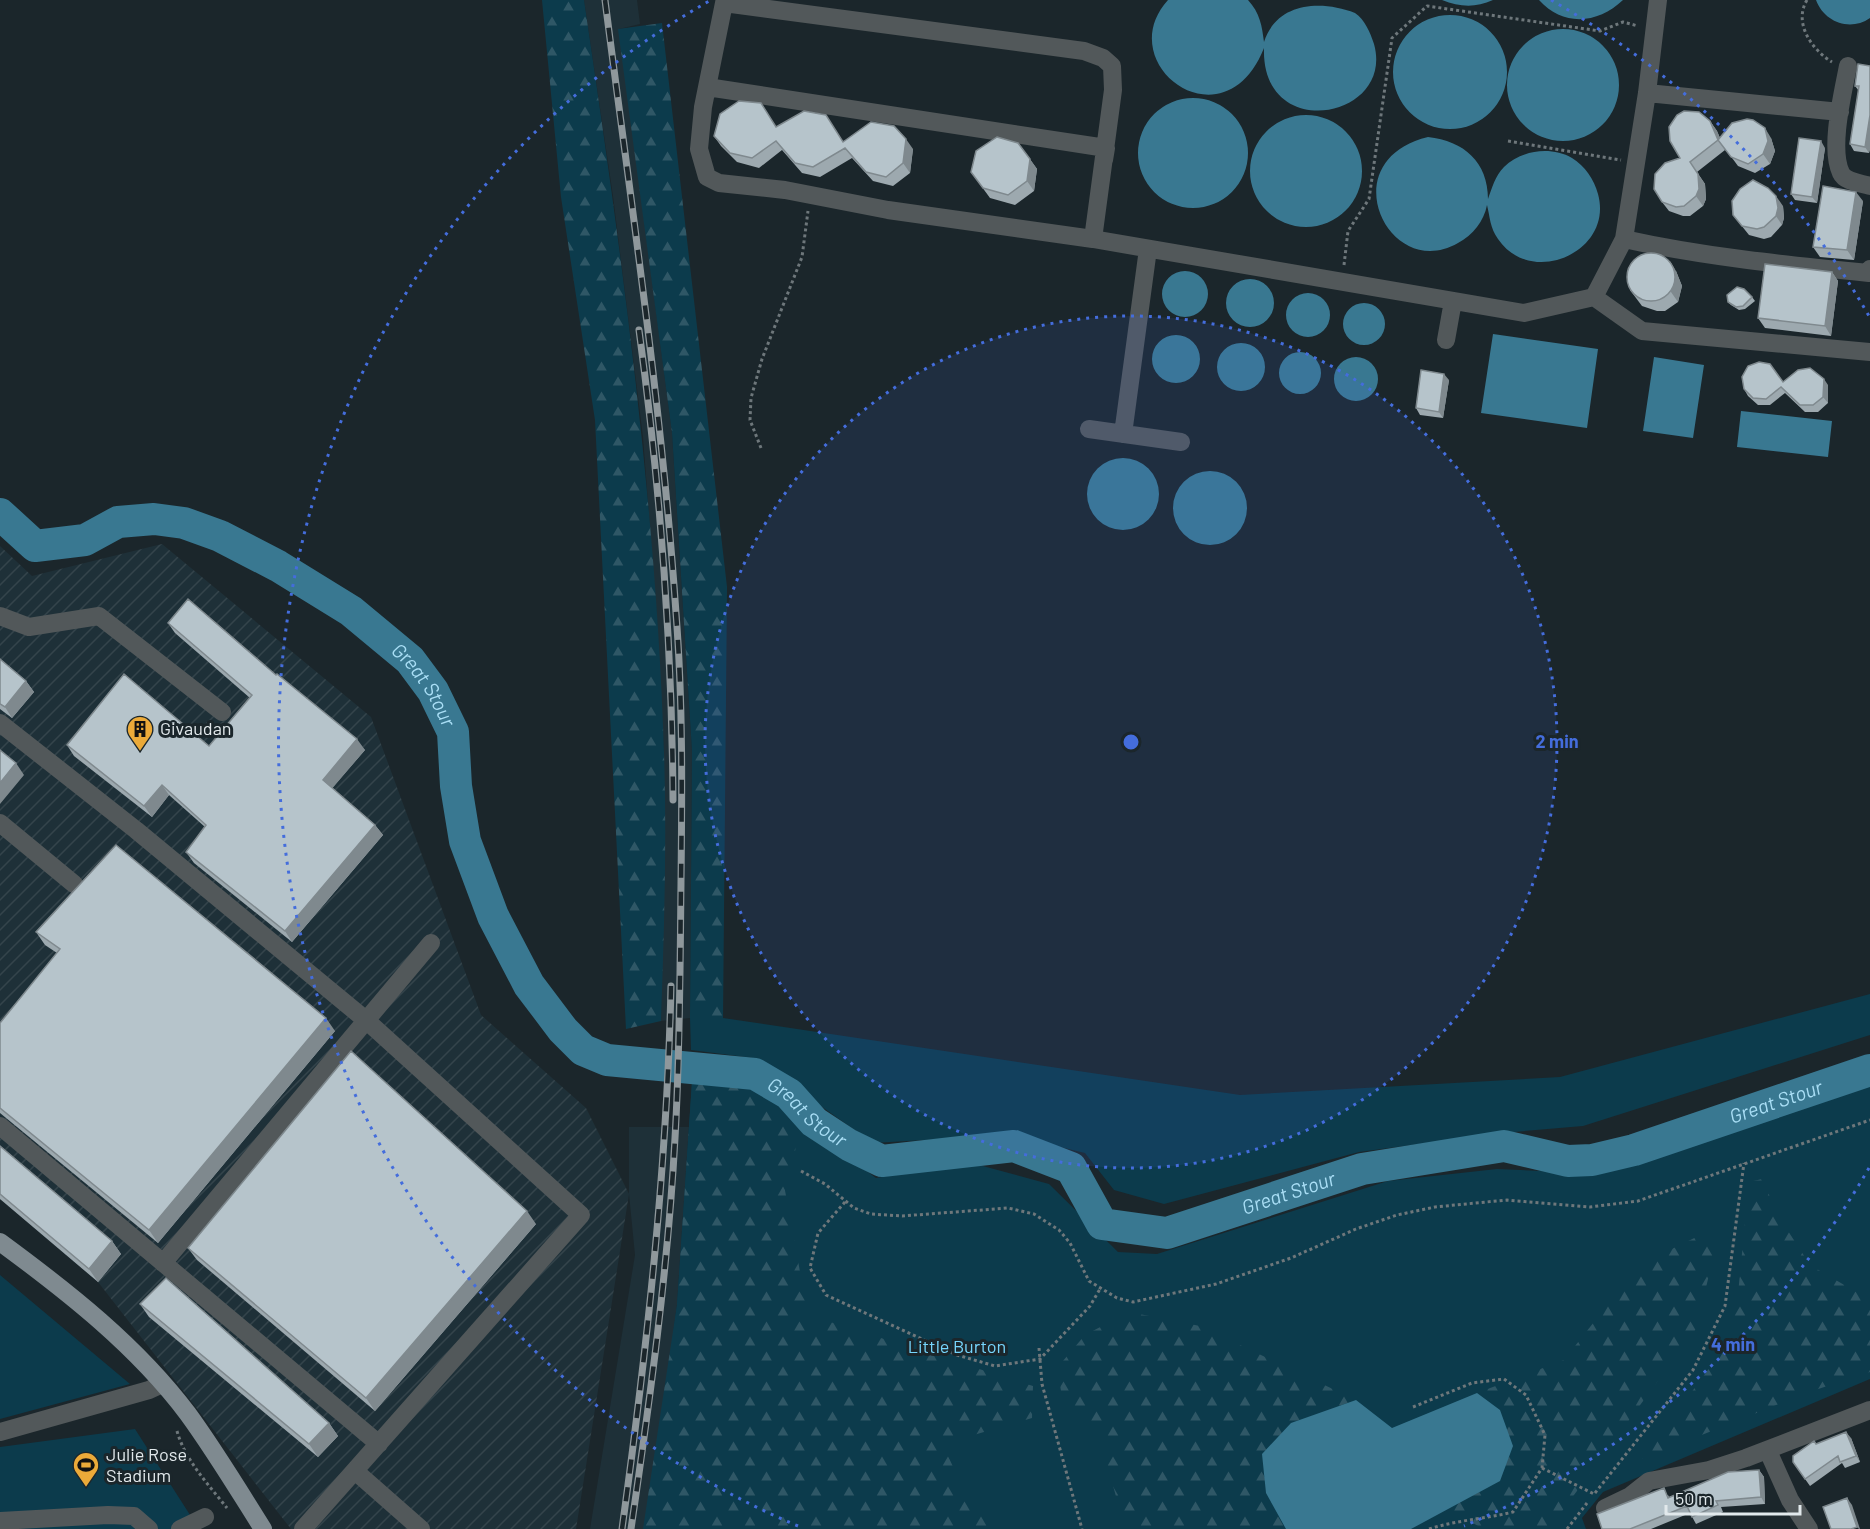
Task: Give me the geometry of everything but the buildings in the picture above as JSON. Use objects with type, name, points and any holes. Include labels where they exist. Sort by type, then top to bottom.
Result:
[{"type":"main road","points":[[0,1242],[54,1282],[118,1337],[162,1384],[188,1414],[263,1529]]},
{"type":"street","points":[[1594,297],[1624,239],[1634,162],[1647,93],[1658,0]]},
{"type":"street","points":[[1093,239],[1113,90],[1112,66],[1103,58],[1084,51],[724,3],[707,87],[699,149],[706,177],[719,183],[1093,239],[1524,313],[1594,297],[1642,331],[1870,352]]},
{"type":"street","points":[[1848,66],[1837,139],[1841,173],[1846,179],[1870,186]]},
{"type":"street","points":[[707,87],[1106,148]]},
{"type":"street","points":[[1647,93],[1840,112]]},
{"type":"street","points":[[1624,239],[1669,249],[1743,260],[1869,273],[1870,269]]},
{"type":"street","points":[[1123,434],[1148,249]]},
{"type":"street","points":[[1446,340],[1453,301]]},
{"type":"street","points":[[1089,429],[1181,442]]},
{"type":"street","points":[[0,616],[29,627],[99,616],[222,712]]},
{"type":"street","points":[[0,723],[135,830],[367,1021],[581,1215],[303,1529]]},
{"type":"street","points":[[0,823],[74,884]]},
{"type":"street","points":[[163,1263],[431,943]]},
{"type":"street","points":[[0,1126],[379,1444]]},
{"type":"street","points":[[0,1432],[149,1390],[162,1384]]},
{"type":"street","points":[[1599,1501],[1629,1496],[1649,1481],[1709,1470],[1768,1451],[1870,1410]]},
{"type":"street","points":[[1768,1451],[1790,1500],[1809,1529]]},
{"type":"street","points":[[355,1472],[421,1529]]},
{"type":"street","points":[[0,1521],[134,1516],[149,1529]]},
{"type":"street","points":[[180,1529],[205,1517]]},
{"type":"path","points":[[1807,0],[1802,7],[1801,20],[1804,31],[1830,62],[1848,66]]},
{"type":"path","points":[[1348,283],[1343,260],[1348,231],[1370,200],[1392,38],[1427,6],[1600,31],[1623,22],[1654,31]]},
{"type":"path","points":[[1508,141],[1634,162]]},
{"type":"path","points":[[760,448],[750,420],[752,398],[774,325],[802,257],[810,195]]},
{"type":"path","points":[[801,1171],[825,1184],[845,1202],[871,1214],[902,1216],[1008,1208],[1029,1212],[1059,1230],[1070,1243],[1089,1281],[1117,1299],[1133,1302],[1158,1298],[1270,1266],[1356,1229],[1397,1215],[1435,1207],[1507,1200],[1558,1206],[1612,1205],[1638,1201],[1870,1120]]},
{"type":"path","points":[[1567,1529],[1599,1501],[1693,1370],[1725,1306],[1744,1163]]},
{"type":"path","points":[[845,1202],[818,1233],[810,1268],[826,1295],[957,1355],[994,1366],[1040,1359],[1090,1306],[1100,1289]]},
{"type":"path","points":[[1039,1348],[1042,1384],[1082,1529]]},
{"type":"path","points":[[1413,1407],[1472,1383],[1504,1379],[1526,1395],[1545,1435],[1542,1468],[1513,1512],[1480,1520],[1454,1521],[1429,1529]]},
{"type":"path","points":[[177,1429],[181,1446],[198,1472],[233,1516]]},
{"type":"path","points":[[1542,1468],[1599,1501]]},
{"type":"shaded area","points":[[584,0],[637,0],[640,24],[619,29],[672,433],[692,751],[690,1018],[661,1021],[664,754],[657,619],[643,437],[613,196]]},
{"type":"shaded area","points":[[1168,0],[1248,0],[1260,20],[1264,42],[1270,29],[1279,19],[1302,8],[1328,6],[1355,13],[1369,31],[1374,44],[1375,70],[1365,90],[1348,104],[1326,110],[1303,109],[1283,98],[1269,78],[1264,48],[1246,78],[1224,92],[1201,94],[1179,86],[1162,70],[1153,49],[1154,25]]},
{"type":"shaded area","points":[[1442,0],[1493,0],[1468,6]]},
{"type":"shaded area","points":[[1539,0],[1623,0],[1603,14],[1581,19],[1559,15]]},
{"type":"shaded area","points":[[1816,0],[1870,0],[1870,18],[1854,24],[1838,22],[1825,14]]},
{"type":"shaded area","points":[[1450,15],[1472,20],[1490,32],[1502,50],[1507,72],[1502,94],[1490,112],[1472,124],[1450,129],[1428,124],[1410,112],[1398,94],[1393,72],[1398,50],[1410,32],[1428,20]]},
{"type":"shaded area","points":[[1563,29],[1584,34],[1602,46],[1614,64],[1619,85],[1614,106],[1602,124],[1584,136],[1563,141],[1542,136],[1524,124],[1512,106],[1507,85],[1512,64],[1524,46],[1542,34]]},
{"type":"shaded area","points":[[1193,98],[1214,102],[1232,114],[1244,132],[1248,153],[1244,174],[1232,192],[1214,204],[1193,208],[1172,204],[1154,192],[1142,174],[1138,153],[1142,132],[1154,114],[1172,102]]},
{"type":"shaded area","points":[[1306,115],[1327,119],[1345,132],[1358,150],[1362,171],[1358,192],[1345,210],[1327,223],[1306,227],[1285,223],[1267,210],[1254,192],[1250,171],[1254,150],[1267,132],[1285,119]]},
{"type":"shaded area","points":[[1428,137],[1453,143],[1472,156],[1484,174],[1488,199],[1501,171],[1519,157],[1546,151],[1572,158],[1588,173],[1598,194],[1600,215],[1594,232],[1582,247],[1566,257],[1548,262],[1530,261],[1512,254],[1498,239],[1492,227],[1487,205],[1477,227],[1458,243],[1433,251],[1410,247],[1392,233],[1380,214],[1376,192],[1382,169],[1398,150]]},
{"type":"shaded area","points":[[1185,271],[1201,278],[1208,294],[1201,310],[1185,317],[1169,310],[1162,294],[1169,278]]},
{"type":"shaded area","points":[[1245,279],[1255,279],[1270,289],[1274,303],[1273,312],[1264,323],[1255,327],[1245,327],[1230,317],[1226,308],[1226,298],[1236,283]]},
{"type":"shaded area","points":[[1308,293],[1324,299],[1330,315],[1324,331],[1308,337],[1292,331],[1286,315],[1292,299]]},
{"type":"shaded area","points":[[1364,303],[1372,304],[1379,309],[1384,316],[1384,332],[1379,339],[1372,344],[1364,345],[1356,344],[1349,339],[1344,332],[1343,324],[1344,316],[1349,309],[1356,304]]},
{"type":"shaded area","points":[[1493,334],[1598,349],[1587,428],[1481,413]]},
{"type":"shaded area","points":[[1171,335],[1181,335],[1193,342],[1200,354],[1200,364],[1193,376],[1181,383],[1171,383],[1156,372],[1152,364],[1152,354],[1163,339]]},
{"type":"shaded area","points":[[1241,343],[1258,350],[1265,367],[1258,384],[1241,391],[1224,384],[1217,367],[1224,350]]},
{"type":"shaded area","points":[[1300,352],[1308,353],[1315,358],[1320,365],[1320,381],[1315,388],[1308,393],[1300,394],[1292,393],[1285,388],[1280,381],[1279,373],[1280,365],[1285,358],[1292,353]]},
{"type":"shaded area","points":[[1356,357],[1365,358],[1372,363],[1377,370],[1377,388],[1372,395],[1365,400],[1356,401],[1347,400],[1340,395],[1335,388],[1334,379],[1335,370],[1340,363],[1347,358]]},
{"type":"shaded area","points":[[1654,357],[1704,365],[1693,438],[1643,431]]},
{"type":"shaded area","points":[[1741,411],[1832,421],[1828,457],[1737,447]]},
{"type":"shaded area","points":[[1130,458],[1149,468],[1157,480],[1159,494],[1157,508],[1149,520],[1137,528],[1116,530],[1097,520],[1089,508],[1087,487],[1097,468],[1109,460]]},
{"type":"shaded area","points":[[1210,471],[1224,474],[1236,482],[1244,494],[1247,508],[1244,522],[1236,534],[1224,542],[1210,545],[1196,542],[1184,534],[1176,522],[1173,508],[1176,494],[1184,482],[1196,474]]},
{"type":"shaded area","points":[[162,544],[371,717],[481,1015],[586,1108],[629,1194],[576,1529],[291,1529],[98,1282],[0,1199],[0,546],[32,576]]},
{"type":"shaded area","points":[[629,1127],[689,1127],[677,1305],[647,1529],[590,1529],[635,1255],[629,1194]]},
{"type":"shaded area","points":[[1477,1393],[1500,1410],[1513,1446],[1500,1481],[1411,1529],[1286,1529],[1266,1493],[1262,1454],[1291,1423],[1356,1400],[1392,1428]]},
{"type":"green space","points":[[542,0],[584,0],[635,375],[653,564],[660,658],[665,786],[661,1021],[626,1029],[595,420],[561,197]]},
{"type":"green space","points":[[662,23],[727,587],[723,1018],[690,1018],[692,751],[672,433],[618,29]]},
{"type":"green space","points":[[1870,994],[1870,1035],[1583,1126],[1502,1133],[1359,1152],[1164,1204],[1114,1190],[1085,1153],[1011,1135],[873,1143],[753,1058],[691,1050],[690,1018],[723,1018],[1240,1095],[1560,1077]]},
{"type":"green space","name":"Little Burton","points":[[1870,1080],[1870,1379],[1603,1492],[1582,1518],[1586,1529],[647,1529],[677,1305],[692,1082],[747,1085],[797,1118],[876,1178],[968,1162],[1049,1184],[1118,1252],[1157,1254],[1388,1181],[1497,1169],[1582,1173],[1662,1150]]},
{"type":"green space","points":[[692,1082],[747,1085],[797,1118],[794,1173],[784,1185],[808,1315],[1033,1386],[1032,1418],[943,1444],[964,1492],[996,1529],[643,1529],[677,1305]]},
{"type":"green space","points":[[1762,1179],[1779,1217],[1810,1265],[1870,1300],[1870,1372],[1806,1393],[1642,1459],[1728,1343],[1738,1294],[1749,1182]]},
{"type":"green space","points":[[1721,1225],[1696,1329],[1549,1529],[1483,1529],[1448,1508],[1500,1481],[1500,1410],[1477,1393],[1564,1360],[1639,1265]]},
{"type":"green space","points":[[0,1275],[130,1384],[0,1419]]},
{"type":"green space","points":[[1129,1312],[1200,1326],[1356,1400],[1291,1423],[1266,1493],[1286,1529],[1125,1529],[1096,1424],[1064,1408],[1057,1368],[1085,1335]]},
{"type":"green space","name":"Julie Rose Stadium","points":[[135,1429],[199,1529],[0,1529],[0,1447]]},
{"type":"waterway","name":"Great Stour","points":[[0,514],[35,546],[85,540],[118,522],[154,519],[184,523],[220,536],[278,566],[351,611],[410,660],[433,691],[453,732],[456,786],[465,841],[493,916],[529,985],[563,1030],[583,1050],[607,1060],[755,1074],[789,1094],[814,1122],[849,1145],[882,1161],[1014,1146],[1071,1168],[1102,1224],[1167,1233],[1362,1169],[1504,1146],[1568,1161],[1592,1160],[1634,1150],[1870,1070]]},
{"type":"railway","points":[[605,0],[663,459],[678,647],[682,748],[679,1042],[672,1187],[658,1334],[631,1529]]},
{"type":"railway","points":[[639,330],[664,564],[673,800]]},
{"type":"railway","points":[[622,1529],[640,1393],[654,1258],[665,1122],[671,986]]},
{"type":"place","name":"Givaudan","points":[[140,752]]},
{"type":"place","name":"Julie Rose Stadium","points":[[86,1488]]}]
